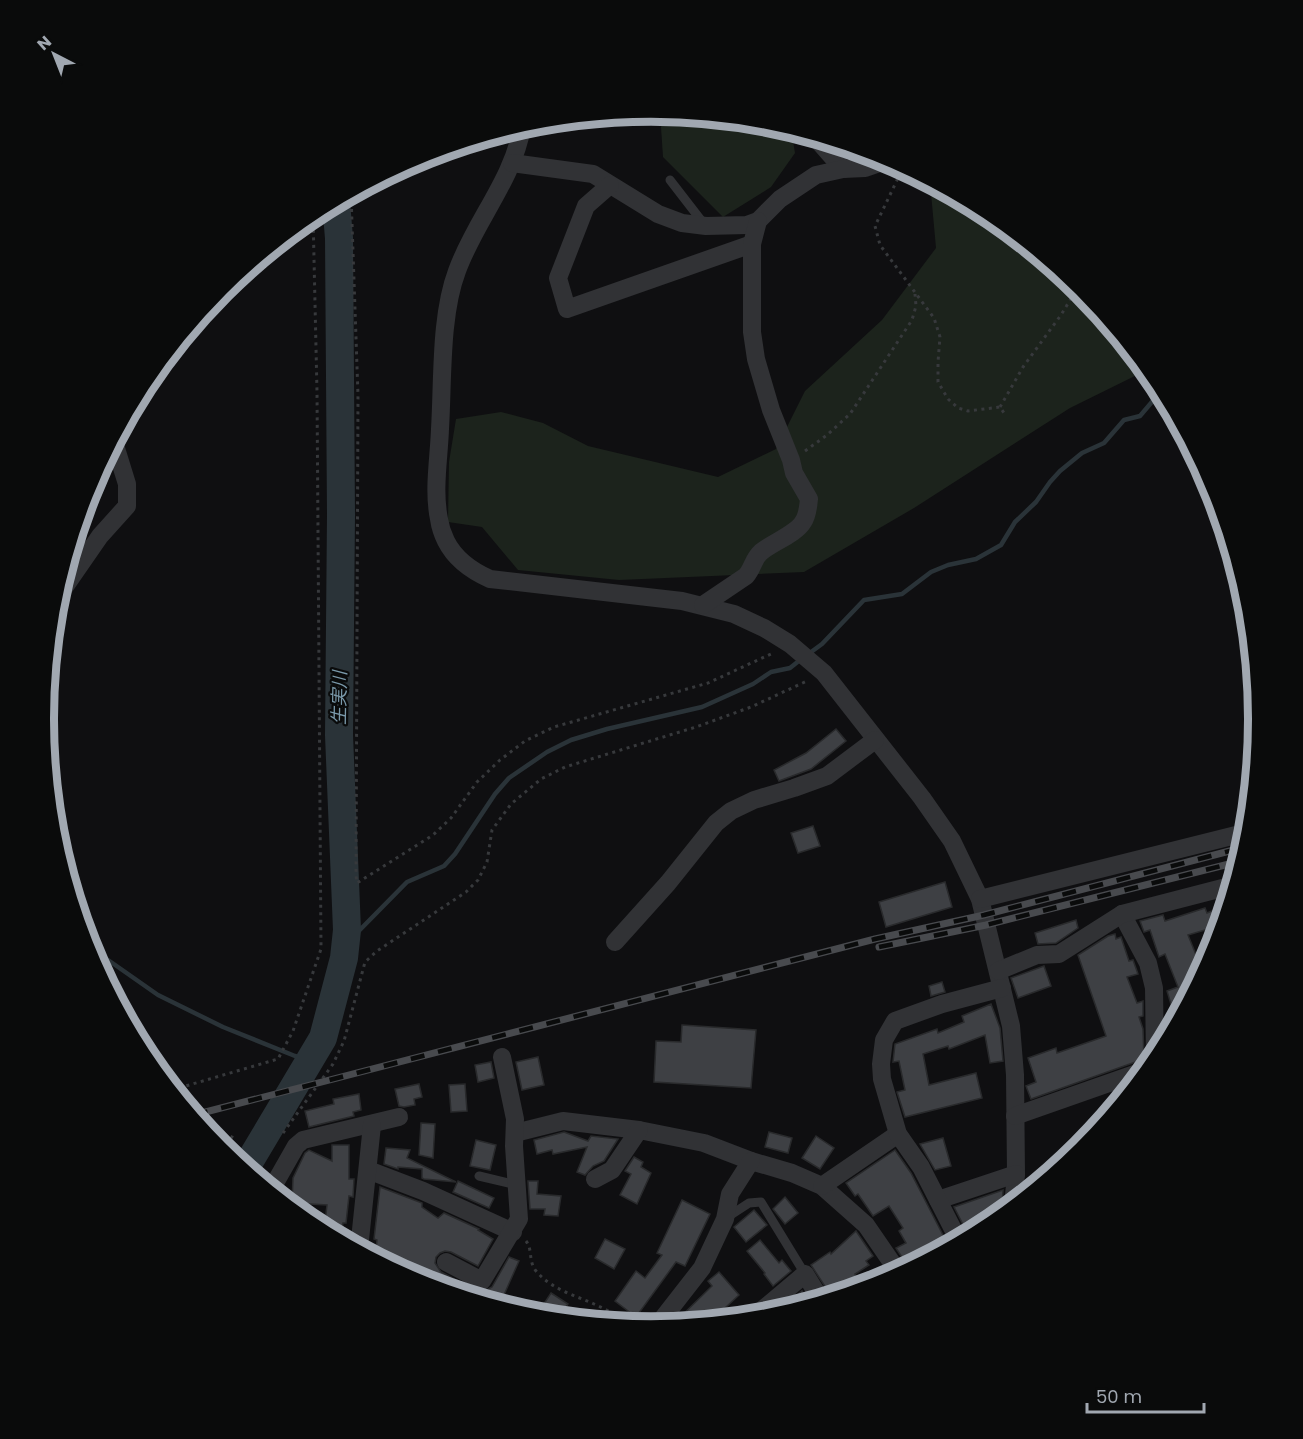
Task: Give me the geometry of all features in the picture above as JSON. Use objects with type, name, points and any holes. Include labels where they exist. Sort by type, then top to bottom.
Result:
[{"type":"street","points":[[519,137],[512,163],[457,270],[450,293],[446,325],[437,491],[439,520],[447,542],[461,561],[490,579],[703,605],[734,614],[764,628],[790,645],[824,673],[922,798],[952,841],[980,899],[1011,1026],[1015,1075],[1014,1195]]},
{"type":"street","points":[[825,148],[843,168]]},
{"type":"street","points":[[512,163],[593,174],[658,214],[682,223],[706,226],[747,225],[758,221],[780,199],[816,175],[843,168],[865,168],[874,165]]},
{"type":"street","points":[[610,185],[586,206],[558,278],[567,309],[752,244]]},
{"type":"street","points":[[703,605],[746,576],[762,552],[803,522],[809,499],[794,472],[771,410],[756,359],[752,332],[752,244],[758,221]]},
{"type":"street","points":[[71,578],[100,536],[127,506],[129,492],[117,452]]},
{"type":"street","points":[[615,942],[668,883],[716,823],[731,811],[754,800],[827,776],[875,740]]},
{"type":"street","points":[[980,899],[1238,834]]},
{"type":"street","points":[[955,1234],[921,1167],[898,1134],[882,1079],[884,1040],[895,1021],[1000,979],[1037,955],[1059,954],[1122,914],[1225,887]]},
{"type":"street","points":[[1122,914],[1148,963],[1154,988],[1158,1035]]},
{"type":"street","points":[[446,1262],[482,1281],[513,1232],[519,1218],[514,1146],[515,1119],[502,1057]]},
{"type":"street","points":[[1015,1116],[1131,1075]]},
{"type":"street","points":[[275,1183],[296,1146],[303,1140],[399,1117]]},
{"type":"street","points":[[515,1132],[563,1121],[639,1130],[704,1143],[751,1161],[792,1173],[822,1186],[866,1225],[893,1266]]},
{"type":"street","points":[[360,1241],[372,1125]]},
{"type":"street","points":[[596,1179],[612,1170],[639,1130]]},
{"type":"street","points":[[822,1186],[898,1134]]},
{"type":"street","points":[[664,1317],[702,1268],[725,1219],[730,1194],[751,1161]]},
{"type":"street","points":[[368,1170],[423,1191],[513,1232]]},
{"type":"street","points":[[938,1200],[1016,1174]]},
{"type":"street","points":[[767,1306],[805,1274],[817,1294]]},
{"type":"lane","points":[[670,180],[706,226]]},
{"type":"lane","points":[[479,1176],[516,1185]]},
{"type":"lane","points":[[725,1219],[749,1203],[761,1202],[805,1274]]},
{"type":"path","points":[[899,176],[875,226],[880,245],[934,318],[940,337],[938,382],[948,399],[958,408],[968,411],[1000,407]]},
{"type":"path","points":[[351,203],[358,395],[357,883],[433,836],[451,818],[477,782],[525,741],[554,728],[708,682],[790,645]]},
{"type":"path","points":[[180,1087],[278,1059],[293,1030],[321,949],[318,403],[313,228]]},
{"type":"path","points":[[791,460],[827,435],[850,414],[912,320],[916,306],[915,293]]},
{"type":"path","points":[[1000,407],[1023,367],[1073,296]]},
{"type":"path","points":[[1000,407],[1004,413]]},
{"type":"path","points":[[278,1142],[333,1064],[344,1041],[365,962],[377,951],[466,892],[478,880],[487,861],[492,830],[511,804],[541,779],[565,767],[696,727],[751,707],[824,673]]},
{"type":"path","points":[[229,1142],[235,1132]]},
{"type":"path","points":[[513,1232],[527,1241],[530,1247],[531,1263],[552,1285],[618,1316]]},
{"type":"shaded area","points":[[661,122],[691,123],[768,133],[793,139],[795,153],[771,187],[723,217],[663,157]]},
{"type":"shaded area","points":[[931,192],[983,223],[1045,270],[1101,326],[1139,374],[1070,408],[914,508],[804,572],[619,580],[518,570],[482,527],[448,522],[449,462],[456,419],[501,412],[543,423],[588,446],[718,477],[776,449],[805,391],[882,320],[936,248]]},
{"type":"building","points":[[836,729],[846,741],[811,769],[779,781],[774,770],[806,753]]},
{"type":"building","points":[[813,826],[820,846],[798,853],[791,833]]},
{"type":"building","points":[[945,882],[952,907],[886,927],[879,902]]},
{"type":"building","points":[[1205,908],[1207,913],[1218,909],[1211,928],[1188,935],[1198,960],[1173,1011],[1167,991],[1178,987],[1165,954],[1159,957],[1150,930],[1144,932],[1140,921],[1163,915],[1165,921]]},
{"type":"building","points":[[1076,920],[1078,928],[1056,943],[1038,944],[1035,933]]},
{"type":"building","points":[[1115,934],[1116,939],[1121,937],[1129,961],[1133,960],[1138,974],[1127,977],[1137,1003],[1143,1001],[1143,1016],[1139,1017],[1143,1029],[1144,1057],[1142,1060],[1031,1099],[1026,1086],[1036,1082],[1028,1058],[1056,1048],[1057,1053],[1106,1036],[1078,955]]},
{"type":"building","points":[[1044,966],[1051,986],[1018,998],[1011,978]]},
{"type":"building","points":[[942,982],[945,992],[931,996],[929,986]]},
{"type":"building","points":[[991,1004],[1000,1028],[1003,1061],[990,1063],[985,1035],[949,1049],[948,1046],[923,1054],[929,1085],[976,1073],[982,1098],[905,1117],[897,1092],[905,1090],[899,1061],[893,1062],[895,1044],[937,1029],[938,1033],[964,1022],[962,1016]]},
{"type":"building","points":[[682,1025],[756,1030],[751,1088],[654,1082],[656,1041],[681,1042]]},
{"type":"building","points":[[538,1057],[544,1085],[522,1090],[516,1062]]},
{"type":"building","points":[[491,1062],[494,1078],[478,1082],[475,1065]]},
{"type":"building","points":[[419,1084],[422,1097],[414,1099],[415,1105],[399,1106],[395,1089]]},
{"type":"building","points":[[465,1084],[467,1111],[451,1112],[449,1085]]},
{"type":"building","points":[[359,1094],[361,1110],[353,1112],[354,1116],[309,1127],[305,1111],[334,1104],[333,1099]]},
{"type":"building","points":[[421,1123],[435,1124],[433,1158],[419,1155]]},
{"type":"building","points":[[564,1132],[588,1141],[591,1136],[618,1139],[604,1161],[593,1166],[585,1175],[577,1172],[587,1147],[553,1154],[552,1150],[537,1154],[534,1140]]},
{"type":"building","points":[[769,1132],[792,1138],[788,1153],[765,1147]]},
{"type":"building","points":[[816,1136],[834,1148],[820,1169],[802,1158]]},
{"type":"building","points":[[943,1138],[951,1166],[935,1170],[920,1144]]},
{"type":"building","points":[[476,1140],[496,1145],[490,1170],[470,1166]]},
{"type":"building","points":[[332,1145],[349,1145],[349,1179],[354,1179],[353,1197],[349,1196],[346,1223],[343,1223],[342,1230],[325,1219],[327,1205],[302,1204],[292,1197],[293,1178],[305,1153],[309,1150],[332,1161]]},
{"type":"building","points":[[386,1148],[410,1150],[407,1158],[456,1182],[424,1179],[422,1169],[398,1167],[398,1169],[384,1164]]},
{"type":"building","points":[[895,1150],[911,1173],[945,1239],[904,1261],[896,1248],[906,1243],[899,1231],[903,1228],[889,1206],[873,1216],[858,1194],[855,1196],[846,1183]]},
{"type":"building","points":[[634,1157],[643,1162],[641,1167],[651,1173],[637,1204],[620,1195],[631,1174],[625,1171]]},
{"type":"building","points":[[458,1181],[494,1198],[489,1208],[453,1192]]},
{"type":"building","points":[[528,1181],[538,1181],[537,1194],[561,1196],[558,1216],[544,1215],[545,1209],[530,1209]]},
{"type":"building","points":[[380,1187],[422,1203],[422,1207],[438,1218],[444,1213],[479,1229],[493,1239],[478,1266],[451,1252],[445,1251],[436,1257],[435,1263],[441,1272],[476,1290],[423,1272],[387,1255],[376,1249],[377,1240],[374,1239]]},
{"type":"building","points":[[1003,1190],[1002,1203],[965,1228],[954,1207]]},
{"type":"building","points":[[785,1197],[798,1213],[785,1224],[773,1209]]},
{"type":"building","points":[[682,1200],[710,1214],[685,1266],[676,1262],[635,1317],[615,1301],[636,1271],[645,1278],[662,1255],[657,1253]]},
{"type":"building","points":[[754,1210],[767,1225],[746,1242],[734,1227]]},
{"type":"building","points":[[856,1231],[873,1256],[866,1261],[869,1265],[855,1274],[858,1280],[828,1290],[811,1265],[830,1252],[831,1254]]},
{"type":"building","points":[[605,1239],[625,1249],[614,1269],[595,1258]]},
{"type":"building","points":[[760,1240],[779,1263],[782,1260],[791,1271],[773,1286],[747,1251]]},
{"type":"building","points":[[509,1257],[519,1261],[502,1298],[479,1291],[483,1292],[492,1287]]},
{"type":"building","points":[[719,1272],[739,1295],[725,1308],[728,1311],[681,1316],[712,1286],[708,1281]]},
{"type":"building","points":[[802,1291],[806,1297],[791,1301]]},
{"type":"building","points":[[551,1293],[568,1304],[564,1310],[542,1307]]},
{"type":"waterway","name":"生実川","points":[[250,1161],[323,1038],[344,958],[347,930],[339,735],[341,515],[337,212]]},
{"type":"waterway","points":[[807,655],[822,644],[864,600],[902,594],[931,572],[948,565],[976,559],[1001,545],[1015,522],[1036,502],[1060,471],[1082,453],[1104,443],[1124,420],[1140,416],[1155,399]]},
{"type":"waterway","points":[[346,944],[407,882],[444,866],[509,778],[547,752],[571,740],[607,729],[702,707],[753,684],[771,672],[790,668],[800,660]]},
{"type":"waterway","points":[[103,957],[158,995],[223,1027],[295,1056],[311,1060]]},
{"type":"railway","points":[[202,1113],[875,939],[984,915],[1235,850]]},
{"type":"railway","points":[[879,947],[986,925],[1232,863]]}]
